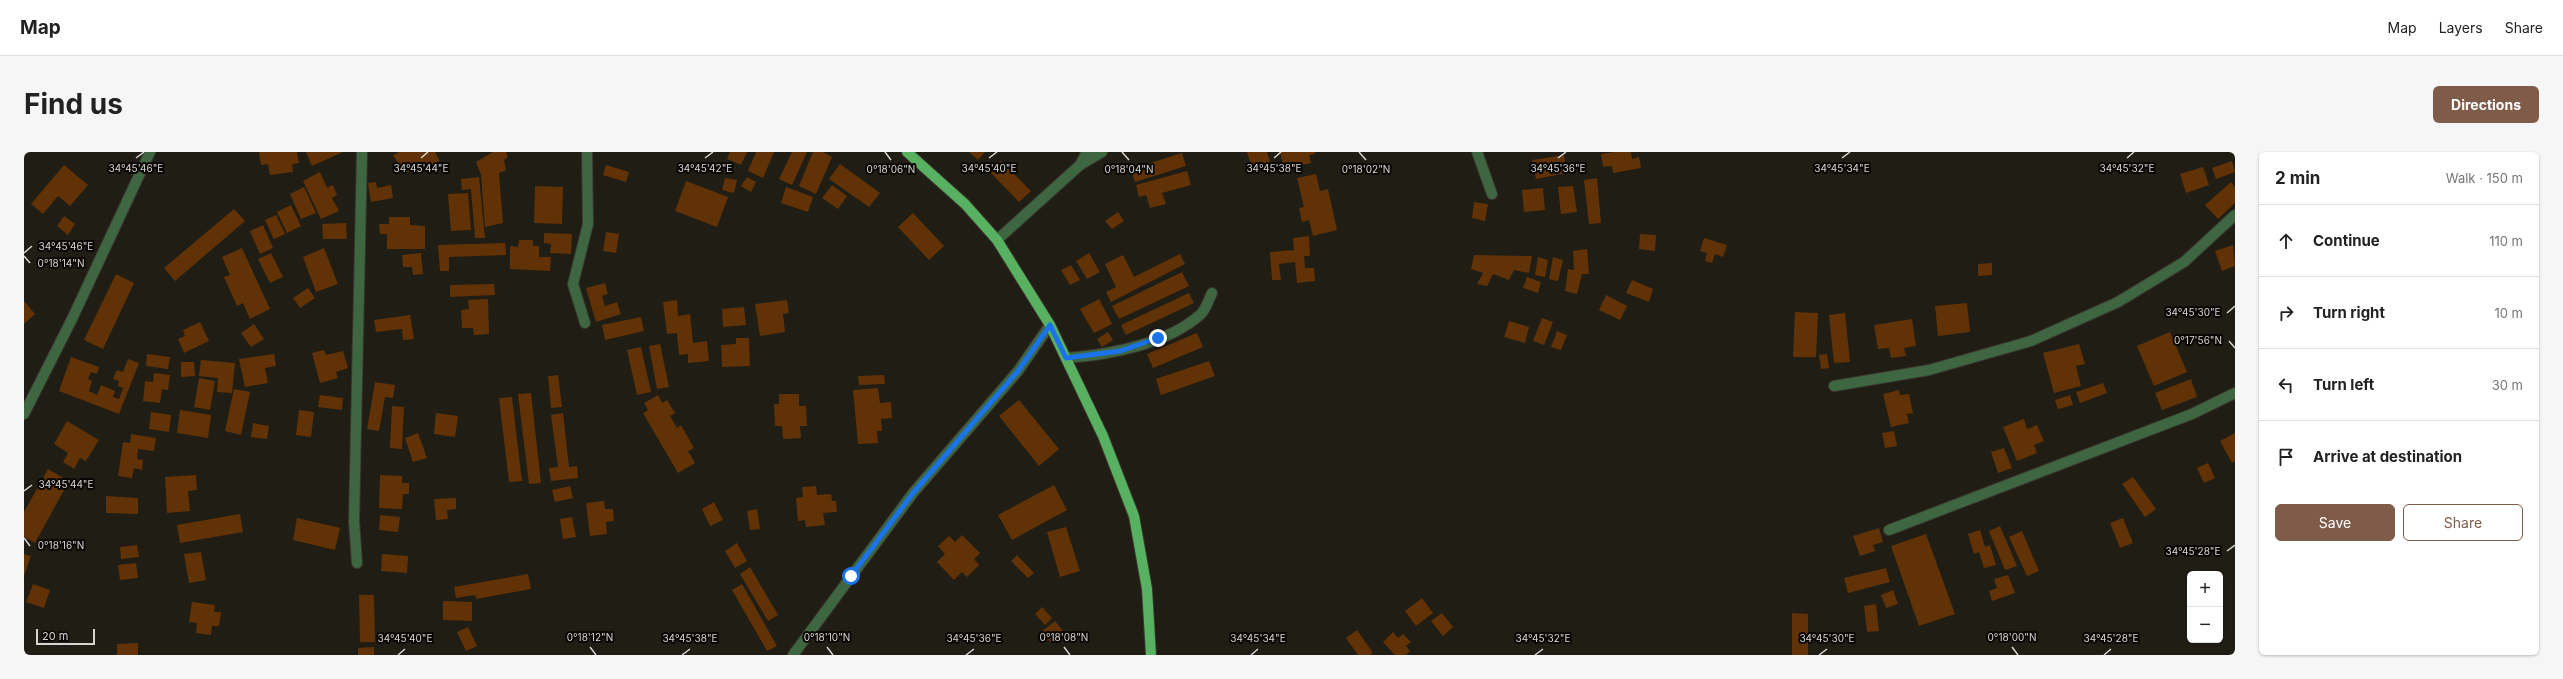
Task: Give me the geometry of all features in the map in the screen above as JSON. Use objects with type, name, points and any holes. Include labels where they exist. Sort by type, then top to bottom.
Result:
[{"type":"main road","points":[[907,152],[965,204],[997,240],[1050,325],[1103,436],[1134,516],[1147,589],[1151,655]]},
{"type":"street","points":[[24,414],[72,319],[150,152]]},
{"type":"street","points":[[357,563],[354,521],[362,152]]},
{"type":"street","points":[[585,323],[573,284],[588,224],[587,152]]},
{"type":"street","points":[[1080,165],[1087,152]]},
{"type":"street","points":[[997,240],[1080,165],[1102,152]]},
{"type":"street","points":[[1477,152],[1492,194]]},
{"type":"street","points":[[1834,386],[1929,370],[2031,341],[2118,302],[2184,262],[2235,215]]},
{"type":"street","points":[[1066,358],[1120,351],[1158,338],[1185,326],[1202,313],[1212,293]]},
{"type":"street","points":[[793,655],[913,493],[1018,371],[1050,325]]},
{"type":"street","points":[[1889,530],[2192,414],[2235,393]]},
{"type":"building","points":[[259,152],[297,152],[299,163],[292,164],[293,172],[270,175],[268,164],[261,165]]},
{"type":"building","points":[[306,152],[343,152],[312,166]]},
{"type":"building","points":[[399,152],[435,152],[440,161],[424,170],[421,165],[404,174],[393,155]]},
{"type":"building","points":[[493,152],[506,152],[508,157],[504,160],[506,170],[499,173],[503,223],[485,227],[481,175],[476,162]]},
{"type":"building","points":[[730,152],[747,152],[741,165],[727,159]]},
{"type":"building","points":[[756,152],[774,152],[763,178],[748,171]]},
{"type":"building","points":[[792,152],[807,152],[792,185],[779,179]]},
{"type":"building","points":[[813,152],[823,152],[832,157],[816,194],[799,186]]},
{"type":"building","points":[[969,152],[985,152],[978,160]]},
{"type":"building","points":[[1247,152],[1267,152],[1272,167],[1253,172]]},
{"type":"building","points":[[1280,152],[1315,152],[1315,154],[1309,155],[1311,163],[1284,169]]},
{"type":"building","points":[[1631,152],[1632,159],[1639,157],[1641,168],[1613,173],[1612,166],[1603,167],[1601,154]]},
{"type":"building","points":[[1182,153],[1186,166],[1135,182],[1131,169]]},
{"type":"building","points":[[1564,155],[1567,173],[1536,179],[1532,160]]},
{"type":"building","points":[[1001,161],[1031,191],[1019,202],[990,172]]},
{"type":"building","points":[[2232,161],[2235,172],[2216,179],[2212,168]]},
{"type":"building","points":[[840,164],[880,193],[869,207],[829,179]]},
{"type":"building","points":[[64,165],[88,185],[70,206],[58,196],[43,214],[31,204]]},
{"type":"building","points":[[606,165],[629,172],[626,182],[603,175]]},
{"type":"building","points":[[2203,167],[2209,185],[2186,193],[2180,174]]},
{"type":"building","points":[[1187,171],[1191,185],[1162,193],[1166,204],[1150,208],[1146,195],[1139,197],[1136,185]]},
{"type":"building","points":[[320,172],[327,188],[333,185],[337,195],[332,198],[339,211],[321,219],[303,181]]},
{"type":"building","points":[[1316,174],[1320,191],[1328,189],[1337,230],[1313,236],[1309,220],[1302,222],[1299,208],[1304,207],[1297,178]]},
{"type":"building","points":[[479,177],[485,238],[475,238],[471,189],[462,190],[461,179]]},
{"type":"building","points":[[747,177],[756,182],[751,192],[741,186]]},
{"type":"building","points":[[725,178],[737,180],[734,193],[722,190]]},
{"type":"building","points":[[1597,178],[1601,223],[1589,224],[1584,180]]},
{"type":"building","points":[[686,181],[728,197],[717,227],[675,211]]},
{"type":"building","points":[[376,182],[377,188],[391,185],[393,198],[371,202],[368,183]]},
{"type":"building","points":[[2231,182],[2235,187],[2235,203],[2218,219],[2205,205]]},
{"type":"building","points":[[832,185],[847,196],[838,209],[822,198]]},
{"type":"building","points":[[535,186],[563,187],[562,224],[534,223]]},
{"type":"building","points":[[1573,186],[1577,212],[1561,214],[1558,187]]},
{"type":"building","points":[[304,187],[316,213],[301,219],[290,194]]},
{"type":"building","points":[[786,187],[813,197],[808,212],[781,203]]},
{"type":"building","points":[[1543,188],[1545,210],[1524,212],[1522,190]]},
{"type":"building","points":[[468,193],[471,230],[451,231],[448,194]]},
{"type":"building","points":[[1474,202],[1488,204],[1485,221],[1472,218]]},
{"type":"building","points":[[291,205],[301,226],[287,233],[277,212]]},
{"type":"building","points":[[234,209],[245,221],[175,281],[164,268]]},
{"type":"building","points":[[1118,212],[1124,221],[1112,229],[1105,221]]},
{"type":"building","points":[[913,213],[944,246],[929,260],[898,227]]},
{"type":"building","points":[[276,215],[285,234],[274,239],[265,220]]},
{"type":"building","points":[[64,216],[75,224],[68,235],[57,226]]},
{"type":"building","points":[[389,217],[410,217],[410,225],[425,226],[425,249],[387,249],[387,234],[380,234],[379,224],[389,224]]},
{"type":"building","points":[[346,223],[347,239],[323,239],[322,224]]},
{"type":"building","points":[[263,225],[273,248],[260,254],[250,231]]},
{"type":"building","points":[[606,232],[619,234],[616,253],[603,251]]},
{"type":"building","points":[[544,233],[572,234],[571,254],[550,253],[551,244],[544,243]]},
{"type":"building","points":[[1640,234],[1656,235],[1655,251],[1639,249]]},
{"type":"building","points":[[1309,236],[1310,256],[1304,256],[1305,268],[1314,268],[1315,281],[1297,283],[1295,262],[1279,264],[1281,280],[1272,280],[1270,252],[1294,250],[1293,238]]},
{"type":"building","points":[[1704,238],[1727,245],[1723,257],[1715,254],[1712,263],[1705,261],[1707,253],[1700,251]]},
{"type":"building","points":[[519,240],[533,240],[533,246],[539,246],[539,257],[551,257],[550,271],[510,269],[510,246],[518,247]]},
{"type":"building","points":[[505,243],[506,255],[449,257],[449,271],[440,271],[438,245]]},
{"type":"building","points":[[2233,245],[2235,266],[2222,271],[2215,251]]},
{"type":"building","points":[[242,248],[270,309],[250,319],[243,303],[237,306],[224,277],[230,275],[222,257]]},
{"type":"building","points":[[324,248],[338,284],[316,292],[303,257]]},
{"type":"building","points":[[1587,249],[1589,274],[1582,274],[1577,294],[1565,291],[1568,269],[1574,270],[1573,251]]},
{"type":"building","points":[[271,253],[283,277],[270,283],[258,259]]},
{"type":"building","points":[[421,253],[423,274],[413,275],[412,267],[403,267],[402,255]]},
{"type":"building","points":[[1089,253],[1100,272],[1087,279],[1076,261]]},
{"type":"building","points":[[1180,254],[1185,264],[1111,302],[1106,292],[1116,287],[1105,264],[1123,255],[1134,277]]},
{"type":"building","points":[[1474,255],[1532,256],[1529,273],[1514,270],[1509,280],[1493,274],[1487,286],[1477,284],[1483,273],[1471,269]]},
{"type":"building","points":[[1538,257],[1548,260],[1545,277],[1535,275]]},
{"type":"building","points":[[1553,257],[1563,260],[1558,281],[1549,279]]},
{"type":"building","points":[[1992,263],[1992,275],[1978,276],[1978,264]]},
{"type":"building","points":[[1071,265],[1080,280],[1070,285],[1061,270]]},
{"type":"building","points":[[1182,272],[1189,286],[1119,319],[1112,306]]},
{"type":"building","points":[[116,274],[134,283],[103,349],[84,340]]},
{"type":"building","points":[[1527,277],[1541,282],[1538,293],[1523,288]]},
{"type":"building","points":[[1632,280],[1653,289],[1649,302],[1626,293]]},
{"type":"building","points":[[605,283],[608,294],[602,296],[605,306],[617,302],[621,314],[596,322],[586,288]]},
{"type":"building","points":[[494,284],[495,295],[450,297],[450,285]]},
{"type":"building","points":[[308,288],[315,298],[300,308],[293,298]]},
{"type":"building","points":[[1189,293],[1194,303],[1126,335],[1121,325]]},
{"type":"building","points":[[1606,295],[1627,306],[1620,320],[1599,310]]},
{"type":"building","points":[[488,299],[489,334],[474,335],[473,328],[462,328],[461,310],[469,309],[468,300]]},
{"type":"building","points":[[1099,299],[1112,324],[1094,333],[1080,309]]},
{"type":"building","points":[[677,300],[678,316],[690,314],[693,343],[707,341],[709,361],[688,363],[688,354],[679,355],[677,333],[667,334],[663,302]]},
{"type":"building","points":[[787,300],[789,313],[783,314],[785,332],[760,336],[755,304]]},
{"type":"building","points":[[24,301],[35,314],[24,324]]},
{"type":"building","points":[[1967,303],[1970,332],[1938,336],[1935,306]]},
{"type":"building","points":[[744,307],[746,325],[723,327],[722,309]]},
{"type":"building","points":[[1795,312],[1818,313],[1816,357],[1793,357]]},
{"type":"building","points":[[1845,313],[1850,362],[1834,363],[1829,315]]},
{"type":"building","points":[[410,315],[414,339],[403,340],[402,329],[376,332],[374,320]]},
{"type":"building","points":[[641,317],[644,331],[605,340],[602,325]]},
{"type":"building","points":[[1542,318],[1553,322],[1544,345],[1533,341]]},
{"type":"building","points":[[1912,319],[1916,346],[1904,348],[1906,356],[1891,358],[1889,348],[1878,349],[1874,325]]},
{"type":"building","points":[[1509,321],[1529,327],[1525,343],[1504,337]]},
{"type":"building","points":[[200,322],[209,341],[184,353],[178,339],[185,336],[183,330]]},
{"type":"building","points":[[254,324],[264,339],[251,347],[241,333]]},
{"type":"building","points":[[1557,331],[1567,335],[1561,350],[1551,347]]},
{"type":"building","points":[[1108,332],[1113,340],[1102,347],[1097,339]]},
{"type":"building","points":[[2170,332],[2187,372],[2154,386],[2137,346]]},
{"type":"building","points":[[1197,333],[1203,347],[1153,368],[1147,354]]},
{"type":"building","points":[[736,338],[749,338],[750,366],[722,367],[721,345],[736,344]]},
{"type":"building","points":[[660,344],[669,387],[657,389],[649,346]]},
{"type":"building","points":[[2079,344],[2085,364],[2076,366],[2081,386],[2054,393],[2043,353]]},
{"type":"building","points":[[641,347],[651,392],[637,395],[627,350]]},
{"type":"building","points":[[324,350],[326,355],[343,351],[348,368],[336,372],[338,378],[320,383],[312,353]]},
{"type":"building","points":[[147,354],[170,357],[168,369],[146,366]]},
{"type":"building","points":[[274,354],[276,366],[265,368],[268,383],[245,387],[239,359]]},
{"type":"building","points":[[1827,354],[1829,368],[1821,369],[1819,355]]},
{"type":"building","points":[[71,357],[99,367],[97,374],[91,372],[88,379],[92,381],[89,391],[97,395],[101,385],[115,391],[113,397],[119,399],[123,388],[118,386],[119,381],[113,379],[117,370],[123,372],[128,359],[139,363],[119,414],[59,391]]},
{"type":"building","points":[[201,360],[235,363],[232,393],[217,392],[218,378],[199,376]]},
{"type":"building","points":[[1209,361],[1215,376],[1161,395],[1156,379]]},
{"type":"building","points":[[181,362],[194,362],[195,376],[181,377]]},
{"type":"building","points":[[154,373],[170,375],[168,390],[162,389],[160,403],[143,401],[145,381],[153,382]]},
{"type":"building","points":[[558,375],[562,407],[551,408],[548,376]]},
{"type":"building","points":[[884,375],[885,384],[859,385],[858,376]]},
{"type":"building","points":[[199,378],[215,381],[210,410],[194,407]]},
{"type":"building","points":[[2191,379],[2197,397],[2162,410],[2155,393]]},
{"type":"building","points":[[375,382],[395,385],[393,398],[385,397],[379,431],[367,429]]},
{"type":"building","points":[[2103,383],[2107,393],[2080,403],[2076,392]]},
{"type":"building","points":[[878,388],[880,403],[891,402],[892,418],[881,419],[882,431],[877,431],[878,443],[858,444],[853,390]]},
{"type":"building","points":[[234,389],[250,392],[241,435],[225,431]]},
{"type":"building","points":[[1899,390],[1900,395],[1909,394],[1913,413],[1907,414],[1909,423],[1891,427],[1883,394]]},
{"type":"building","points":[[531,393],[541,483],[529,484],[518,394]]},
{"type":"building","points":[[779,394],[799,394],[799,406],[806,406],[807,426],[800,426],[801,438],[783,439],[782,426],[775,426],[774,404],[779,404]]},
{"type":"building","points":[[320,395],[343,398],[342,410],[318,407]]},
{"type":"building","points":[[658,395],[662,403],[667,400],[675,413],[670,416],[677,428],[681,425],[694,448],[688,451],[695,463],[678,473],[643,413],[648,410],[644,403]]},
{"type":"building","points":[[2070,395],[2073,405],[2058,409],[2055,400]]},
{"type":"building","points":[[512,397],[522,481],[509,482],[499,398]]},
{"type":"building","points":[[1019,400],[1059,449],[1039,466],[999,416]]},
{"type":"building","points":[[392,406],[404,407],[402,449],[390,448]]},
{"type":"building","points":[[180,410],[211,415],[208,438],[177,433]]},
{"type":"building","points":[[299,410],[314,412],[311,437],[296,435]]},
{"type":"building","points":[[151,412],[171,415],[169,432],[149,429]]},
{"type":"building","points":[[436,413],[458,416],[455,437],[434,434]]},
{"type":"building","points":[[563,413],[569,467],[577,466],[578,478],[551,481],[549,468],[558,467],[551,415]]},
{"type":"building","points":[[2024,419],[2027,429],[2037,425],[2044,441],[2034,445],[2037,453],[2017,461],[2003,427]]},
{"type":"building","points":[[67,421],[99,440],[86,461],[80,458],[74,469],[63,462],[68,453],[54,444]]},
{"type":"building","points":[[253,423],[269,426],[267,439],[251,437]]},
{"type":"building","points":[[1894,431],[1897,446],[1885,448],[1882,433]]},
{"type":"building","points":[[418,433],[427,458],[413,462],[405,438]]},
{"type":"building","points":[[2235,433],[2235,461],[2232,463],[2220,441]]},
{"type":"building","points":[[131,434],[156,438],[154,451],[138,449],[137,459],[143,460],[142,470],[134,468],[132,478],[118,476],[123,442],[130,443]]},
{"type":"building","points":[[2004,448],[2012,468],[1998,473],[1991,452]]},
{"type":"building","points":[[2208,463],[2215,478],[2204,483],[2197,468]]},
{"type":"building","points":[[48,469],[69,481],[35,543],[24,537],[24,512]]},
{"type":"building","points":[[196,475],[197,490],[188,491],[190,511],[167,513],[165,477]]},
{"type":"building","points":[[380,475],[402,476],[402,483],[409,483],[409,494],[403,494],[402,509],[379,508]]},
{"type":"building","points":[[2133,477],[2156,509],[2145,517],[2122,484]]},
{"type":"building","points":[[1054,485],[1067,510],[1012,540],[998,515]]},
{"type":"building","points":[[570,486],[573,498],[555,502],[552,490]]},
{"type":"building","points":[[816,486],[817,495],[831,494],[832,501],[836,501],[837,512],[823,513],[825,525],[806,527],[805,520],[798,521],[796,498],[803,497],[802,487]]},
{"type":"building","points":[[106,496],[138,498],[138,514],[106,513]]},
{"type":"building","points":[[456,498],[456,509],[447,510],[448,519],[436,520],[434,499]]},
{"type":"building","points":[[604,501],[605,509],[613,509],[614,521],[606,522],[607,534],[590,536],[586,503]]},
{"type":"building","points":[[714,502],[723,520],[710,526],[702,509]]},
{"type":"building","points":[[757,509],[760,529],[750,530],[747,511]]},
{"type":"building","points":[[240,514],[243,532],[180,543],[177,525]]},
{"type":"building","points":[[380,515],[400,517],[398,532],[379,530]]},
{"type":"building","points":[[572,517],[576,537],[563,539],[560,519]]},
{"type":"building","points":[[297,518],[340,528],[335,550],[293,540]]},
{"type":"building","points":[[2123,518],[2133,543],[2120,548],[2110,523]]},
{"type":"building","points":[[2000,526],[2017,566],[2005,570],[1989,531]]},
{"type":"building","points":[[1066,527],[1080,571],[1060,577],[1047,532]]},
{"type":"building","points":[[1879,528],[1883,542],[1873,545],[1875,551],[1860,556],[1853,536]]},
{"type":"building","points":[[1980,530],[1985,547],[1990,545],[1996,565],[1984,568],[1979,552],[1974,554],[1968,534]]},
{"type":"building","points":[[2022,531],[2039,571],[2027,576],[2009,537]]},
{"type":"building","points":[[1926,534],[1955,614],[1919,626],[1891,546]]},
{"type":"building","points":[[962,535],[980,553],[974,559],[979,565],[967,577],[962,572],[954,580],[937,562],[945,554],[938,546],[949,536],[955,542]]},
{"type":"building","points":[[737,543],[747,561],[735,568],[725,551]]},
{"type":"building","points":[[137,545],[139,557],[121,559],[120,547]]},
{"type":"building","points":[[201,552],[206,580],[189,583],[184,554]]},
{"type":"building","points":[[24,554],[31,556],[24,576]]},
{"type":"building","points":[[382,554],[408,556],[407,573],[381,571]]},
{"type":"building","points":[[1017,555],[1034,573],[1028,578],[1011,561]]},
{"type":"building","points":[[136,563],[138,578],[120,580],[118,565]]},
{"type":"building","points":[[750,567],[778,615],[768,621],[740,574]]},
{"type":"building","points":[[1886,568],[1890,582],[1848,593],[1844,578]]},
{"type":"building","points":[[528,574],[531,589],[476,599],[475,595],[456,598],[454,587]]},
{"type":"building","points":[[2008,575],[2015,593],[1992,601],[1989,591],[1997,588],[1994,579]]},
{"type":"building","points":[[33,584],[50,590],[44,608],[26,602]]},
{"type":"building","points":[[742,584],[777,646],[767,651],[732,590]]},
{"type":"building","points":[[1893,590],[1898,604],[1886,608],[1881,595]]},
{"type":"building","points":[[359,595],[374,595],[375,642],[360,642]]},
{"type":"building","points":[[1422,598],[1433,613],[1416,626],[1405,611]]},
{"type":"building","points":[[443,601],[472,602],[472,621],[443,620]]},
{"type":"building","points":[[192,602],[215,605],[214,612],[221,612],[219,626],[212,626],[211,635],[196,633],[197,623],[189,622]]},
{"type":"building","points":[[1876,604],[1879,631],[1867,632],[1864,606]]},
{"type":"building","points":[[1042,607],[1052,618],[1045,625],[1035,614]]},
{"type":"building","points":[[1442,613],[1453,627],[1443,636],[1431,621]]},
{"type":"building","points":[[1792,613],[1808,614],[1808,655],[1792,655]]},
{"type":"building","points":[[1055,621],[1063,631],[1050,642],[1041,632]]},
{"type":"building","points":[[468,627],[477,646],[466,651],[457,632]]},
{"type":"building","points":[[1357,630],[1373,653],[1370,655],[1358,655],[1346,638]]},
{"type":"building","points":[[1393,632],[1398,638],[1403,634],[1411,642],[1406,646],[1410,651],[1406,655],[1395,655],[1383,642]]},
{"type":"building","points":[[138,643],[138,655],[117,655],[117,644]]},
{"type":"building","points":[[374,647],[374,655],[358,655],[358,648]]},
{"type":"route","points":[[851,576],[913,493],[969,425],[1018,371],[1050,325],[1066,358],[1095,356],[1120,351],[1158,338]]}]
